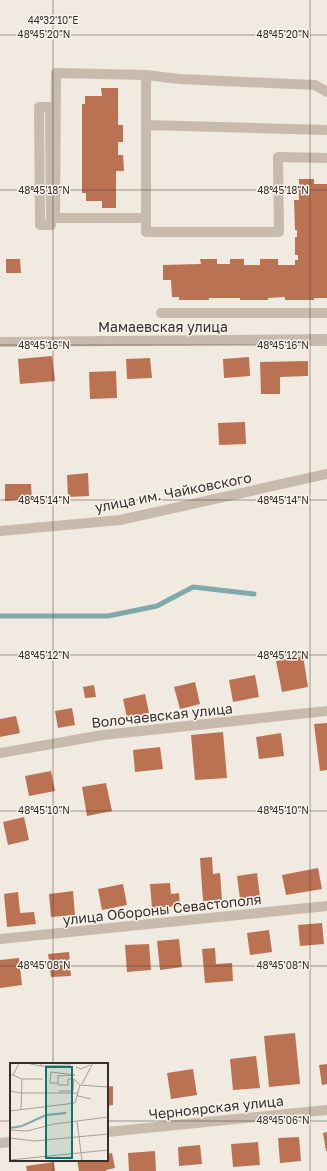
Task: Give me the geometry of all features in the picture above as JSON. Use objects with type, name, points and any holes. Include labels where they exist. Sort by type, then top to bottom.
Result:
[{"type":"street","points":[[146,218],[55,218],[56,73],[146,75],[179,79],[315,85],[327,92]]},
{"type":"street","points":[[146,75],[146,232],[280,232],[278,157],[327,158]]},
{"type":"street","points":[[39,107],[50,107],[51,225],[40,225],[39,107]]},
{"type":"street","points":[[146,125],[327,130]]},
{"type":"street","points":[[161,313],[327,313]]},
{"type":"street","name":"Мамаевская улица","points":[[0,342],[327,339]]},
{"type":"street","name":"улица им. Чайковского","points":[[0,531],[120,520],[327,474]]},
{"type":"street","name":"Волочаевская улица","points":[[0,753],[103,734],[327,711]]},
{"type":"street","name":"улица Обороны Севастополя","points":[[0,940],[327,906]]},
{"type":"street","name":"Черноярская улица","points":[[108,1132],[327,1110]]},
{"type":"street","points":[[0,1143],[10,1142]]},
{"type":"building","points":[[101,88],[118,88],[118,125],[123,125],[123,142],[118,142],[118,155],[123,155],[124,171],[116,171],[116,208],[102,208],[102,201],[86,201],[86,193],[82,193],[82,104],[85,104],[85,96],[102,96]]},
{"type":"building","points":[[299,179],[314,179],[314,184],[327,184],[327,298],[314,298],[314,300],[285,300],[285,297],[268,298],[268,300],[209,298],[209,300],[179,300],[179,297],[172,297],[171,280],[163,280],[163,265],[201,264],[200,259],[217,259],[217,264],[230,264],[230,259],[244,259],[244,265],[260,265],[260,259],[278,259],[278,265],[295,265],[295,260],[298,260],[298,255],[295,255],[295,237],[297,237],[297,230],[295,230],[294,200],[299,200]]},
{"type":"building","points":[[6,259],[20,259],[21,273],[6,273]]},
{"type":"building","points":[[52,356],[55,381],[20,384],[18,359]]},
{"type":"building","points":[[249,357],[250,376],[224,378],[223,359]]},
{"type":"building","points":[[150,358],[152,378],[127,379],[126,359]]},
{"type":"building","points":[[308,361],[308,376],[280,377],[280,394],[261,394],[260,362]]},
{"type":"building","points":[[116,371],[117,398],[90,399],[89,372]]},
{"type":"building","points":[[245,422],[246,444],[219,445],[218,423]]},
{"type":"building","points":[[88,473],[89,496],[68,497],[67,475]]},
{"type":"building","points":[[5,484],[31,484],[32,499],[5,501]]},
{"type":"building","points":[[303,656],[308,687],[282,692],[276,661]]},
{"type":"building","points":[[255,675],[259,697],[233,702],[229,680]]},
{"type":"building","points":[[195,682],[200,704],[180,709],[174,687]]},
{"type":"building","points":[[94,685],[96,697],[85,698],[83,687]]},
{"type":"building","points":[[145,694],[149,713],[127,718],[123,699]]},
{"type":"building","points":[[72,708],[75,725],[58,728],[55,711]]},
{"type":"building","points":[[16,716],[20,733],[0,737],[0,719]]},
{"type":"building","points":[[327,723],[327,770],[320,771],[314,724]]},
{"type":"building","points":[[223,732],[227,778],[195,780],[191,735]]},
{"type":"building","points":[[281,733],[284,756],[259,759],[256,737]]},
{"type":"building","points":[[160,747],[163,769],[135,772],[133,750]]},
{"type":"building","points":[[51,771],[55,791],[29,796],[25,776]]},
{"type":"building","points":[[106,783],[112,811],[87,816],[82,787]]},
{"type":"building","points":[[24,817],[29,840],[8,845],[3,822]]},
{"type":"building","points":[[212,857],[213,874],[220,873],[222,900],[203,901],[200,858]]},
{"type":"building","points":[[318,868],[322,889],[286,895],[282,875]]},
{"type":"building","points":[[257,873],[260,897],[240,899],[237,876]]},
{"type":"building","points":[[170,883],[171,894],[179,893],[180,906],[152,908],[150,884]]},
{"type":"building","points":[[123,884],[127,905],[102,910],[98,889]]},
{"type":"building","points":[[73,891],[75,915],[51,917],[49,894]]},
{"type":"building","points":[[18,892],[20,913],[34,912],[36,924],[7,927],[4,894]]},
{"type":"building","points":[[322,923],[324,944],[300,946],[298,925]]},
{"type":"building","points":[[269,930],[272,952],[250,955],[247,933]]},
{"type":"building","points":[[179,939],[182,967],[160,970],[157,941]]},
{"type":"building","points":[[149,944],[151,970],[127,972],[125,945]]},
{"type":"building","points":[[215,948],[216,964],[232,963],[233,981],[205,983],[202,949]]},
{"type":"building","points":[[69,952],[71,976],[51,977],[48,954]]},
{"type":"building","points":[[19,958],[22,985],[0,988],[0,960]]},
{"type":"building","points":[[295,1033],[300,1084],[269,1087],[264,1036]]},
{"type":"building","points":[[256,1056],[260,1088],[233,1090],[230,1059]]},
{"type":"building","points":[[327,1064],[327,1084],[322,1085],[319,1065]]},
{"type":"building","points":[[193,1069],[197,1095],[171,1099],[167,1073]]},
{"type":"building","points":[[113,1086],[113,1105],[108,1106],[108,1087]]},
{"type":"building","points":[[327,1132],[327,1151],[326,1151],[323,1133]]},
{"type":"building","points":[[299,1137],[301,1161],[280,1163],[278,1138]]},
{"type":"building","points":[[258,1142],[260,1165],[233,1167],[231,1144]]},
{"type":"building","points":[[200,1145],[202,1164],[179,1166],[178,1147]]},
{"type":"building","points":[[155,1151],[156,1171],[129,1171],[128,1153]]},
{"type":"building","points":[[112,1153],[115,1168],[106,1171],[79,1171],[77,1161],[108,1161],[108,1154]]},
{"type":"building","points":[[54,1162],[55,1171],[27,1171],[26,1166]]},
{"type":"waterway","points":[[0,616],[108,616],[157,606],[193,587],[254,594]]}]
